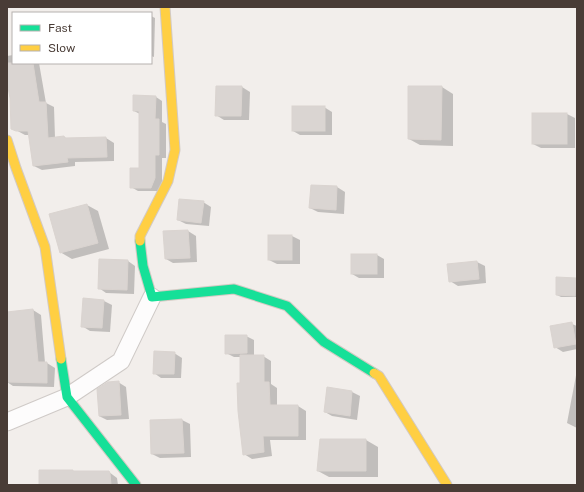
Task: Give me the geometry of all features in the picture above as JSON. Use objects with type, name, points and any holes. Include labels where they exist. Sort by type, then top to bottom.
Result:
[{"type":"street","points":[[7,422],[67,397],[120,361],[152,296],[143,266],[140,236],[168,181],[175,150],[165,7]]},
{"type":"street","points":[[7,140],[45,247],[67,397],[136,485]]},
{"type":"street","points":[[152,296],[234,289],[287,306],[324,342],[379,376],[447,485]]},
{"type":"building","points":[[7,63],[33,64],[39,102],[46,102],[48,138],[64,136],[65,138],[106,137],[107,157],[67,158],[68,162],[33,166],[28,131],[16,131],[11,129],[10,98],[7,82]]},
{"type":"building","points":[[216,86],[242,86],[241,116],[215,116]]},
{"type":"building","points":[[408,86],[442,86],[441,140],[408,139]]},
{"type":"building","points":[[133,95],[156,96],[155,119],[159,119],[159,155],[155,155],[155,178],[151,188],[130,188],[130,168],[139,168],[139,111],[133,111]]},
{"type":"building","points":[[292,106],[325,106],[325,131],[292,131]]},
{"type":"building","points":[[532,113],[567,113],[567,144],[532,144]]},
{"type":"building","points":[[311,185],[337,186],[336,210],[309,208]]},
{"type":"building","points":[[179,199],[204,201],[201,223],[177,220]]},
{"type":"building","points":[[87,204],[98,243],[60,253],[49,214]]},
{"type":"building","points":[[188,230],[190,258],[165,259],[163,231]]},
{"type":"building","points":[[268,235],[292,235],[292,260],[268,260]]},
{"type":"building","points":[[351,254],[377,254],[377,274],[351,274]]},
{"type":"building","points":[[99,259],[128,260],[127,290],[98,289]]},
{"type":"building","points":[[477,261],[479,279],[449,282],[447,264]]},
{"type":"building","points":[[556,277],[576,278],[575,296],[556,295]]},
{"type":"building","points":[[83,298],[104,300],[102,328],[81,327]]},
{"type":"building","points":[[33,309],[38,362],[47,362],[47,383],[7,382],[7,312]]},
{"type":"building","points":[[572,322],[576,344],[554,348],[550,326]]},
{"type":"building","points":[[225,335],[247,335],[247,353],[225,354]]},
{"type":"building","points":[[154,351],[175,352],[174,374],[153,374]]},
{"type":"building","points":[[240,355],[264,355],[264,382],[269,382],[270,405],[298,405],[298,436],[263,436],[264,452],[243,455],[238,411],[237,383],[240,383]]},
{"type":"building","points":[[119,381],[121,415],[99,416],[97,389],[108,382]]},
{"type":"building","points":[[327,387],[352,391],[350,416],[324,412]]},
{"type":"building","points":[[182,419],[184,453],[151,454],[150,420]]},
{"type":"building","points":[[320,439],[366,439],[366,471],[317,471]]},
{"type":"building","points":[[39,470],[109,471],[111,485],[39,485]]},
{"type":"traffic: fast","points":[[140,241],[143,266],[152,297],[234,289],[287,306],[324,342],[374,373]]},
{"type":"traffic: fast","points":[[61,359],[67,397],[136,485]]},
{"type":"traffic: slow","points":[[140,241],[140,236],[168,181],[175,150],[165,7]]},
{"type":"traffic: slow","points":[[7,140],[45,247],[61,359]]},
{"type":"traffic: slow","points":[[374,373],[379,376],[447,485]]}]
